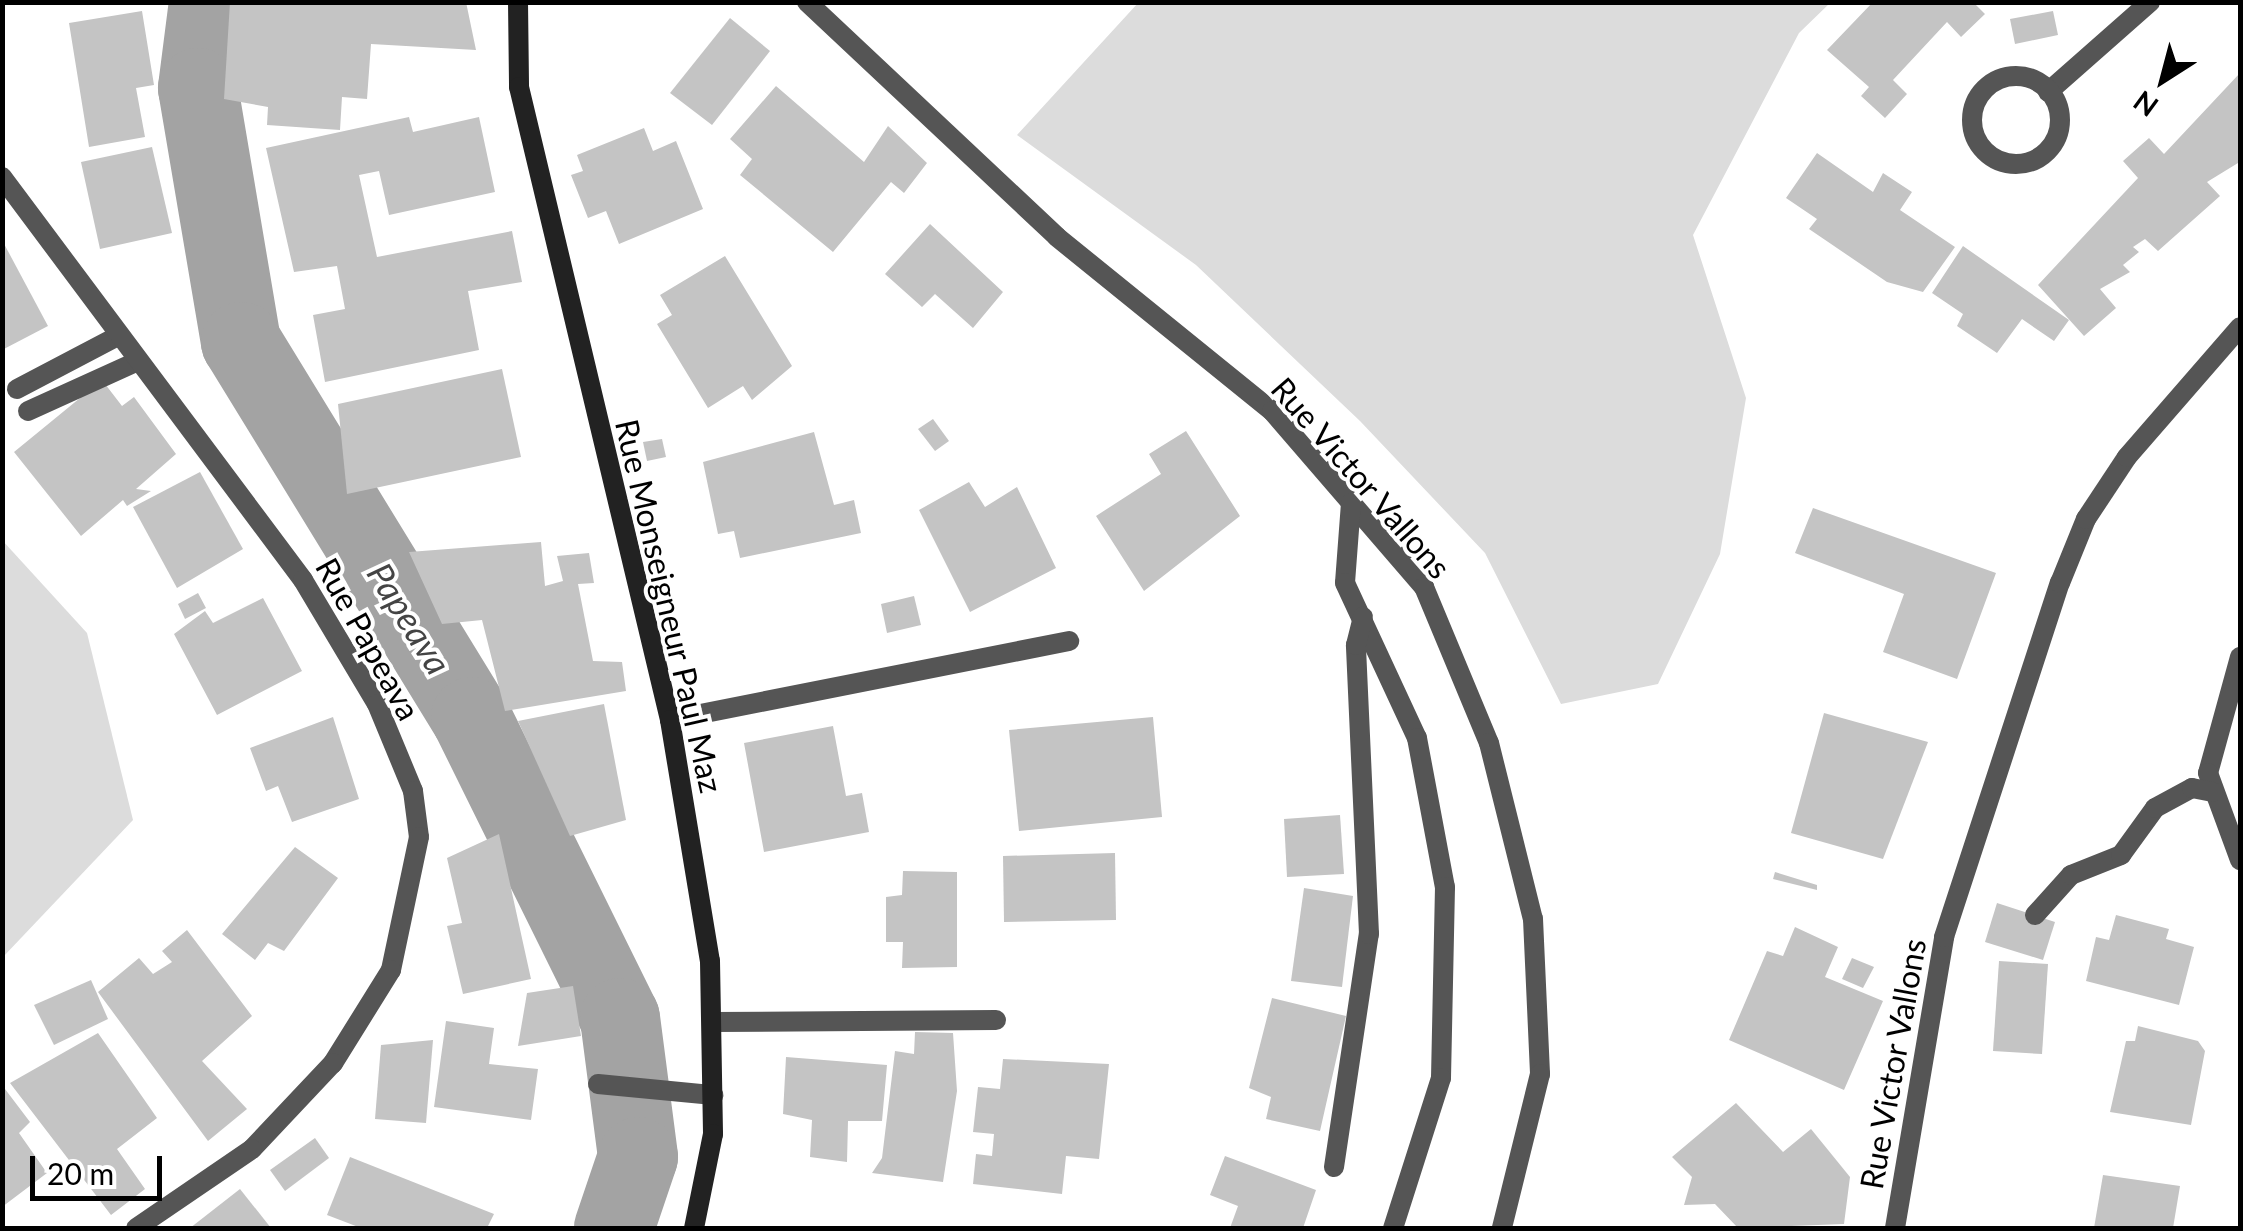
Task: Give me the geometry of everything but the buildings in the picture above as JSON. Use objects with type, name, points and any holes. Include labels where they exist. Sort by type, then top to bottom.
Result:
[{"type":"main road","name":"Rue Monseigneur Paul Maz","points":[[518,2],[519,87],[670,720],[714,1022],[713,1095],[694,1228]]},
{"type":"street","name":"Rue Victor Vallons","points":[[806,2],[1056,238],[1272,411],[1424,587],[1490,743],[1533,919],[1540,1074],[1502,1228]]},
{"type":"street","points":[[2048,92],[2150,2]]},
{"type":"street","points":[[2021,77],[2048,92],[2060,122],[2042,155],[2010,164],[1982,148],[1972,112],[1986,90],[2021,77]]},
{"type":"street","name":"Rue Papeava","points":[[2,178],[118,336],[217,454],[377,704],[412,790],[420,837],[391,970],[342,1050],[252,1149],[136,1228]]},
{"type":"street","name":"Rue Victor Vallons","points":[[1895,1228],[1944,937],[2060,583],[2086,520],[2127,458],[2240,327]]},
{"type":"street","points":[[17,389],[118,336]]},
{"type":"street","points":[[28,411],[138,360]]},
{"type":"street","points":[[1351,503],[1345,582],[1416,738],[1444,887],[1441,1078],[1393,1228]]},
{"type":"street","points":[[1334,1166],[1370,934],[1356,671],[1363,617]]},
{"type":"street","points":[[670,720],[1069,642]]},
{"type":"street","points":[[2240,657],[2208,773],[2240,860]]},
{"type":"street","points":[[2035,915],[2071,875],[2120,855],[2155,808],[2192,788],[2216,802]]},
{"type":"street","points":[[714,1022],[996,1020]]},
{"type":"street","points":[[598,1084],[713,1095]]},
{"type":"shaded area","points":[[1138,3],[1830,3],[1799,33],[1693,235],[1746,398],[1720,554],[1658,684],[1561,704],[1485,553],[1360,421],[1196,265],[1017,135]]},
{"type":"shaded area","points":[[2,540],[87,633],[133,820],[3,957]]},
{"type":"waterway","name":"Papeava","points":[[209,2],[198,88],[241,342],[471,717],[620,1018],[638,1157],[614,1228]]}]
